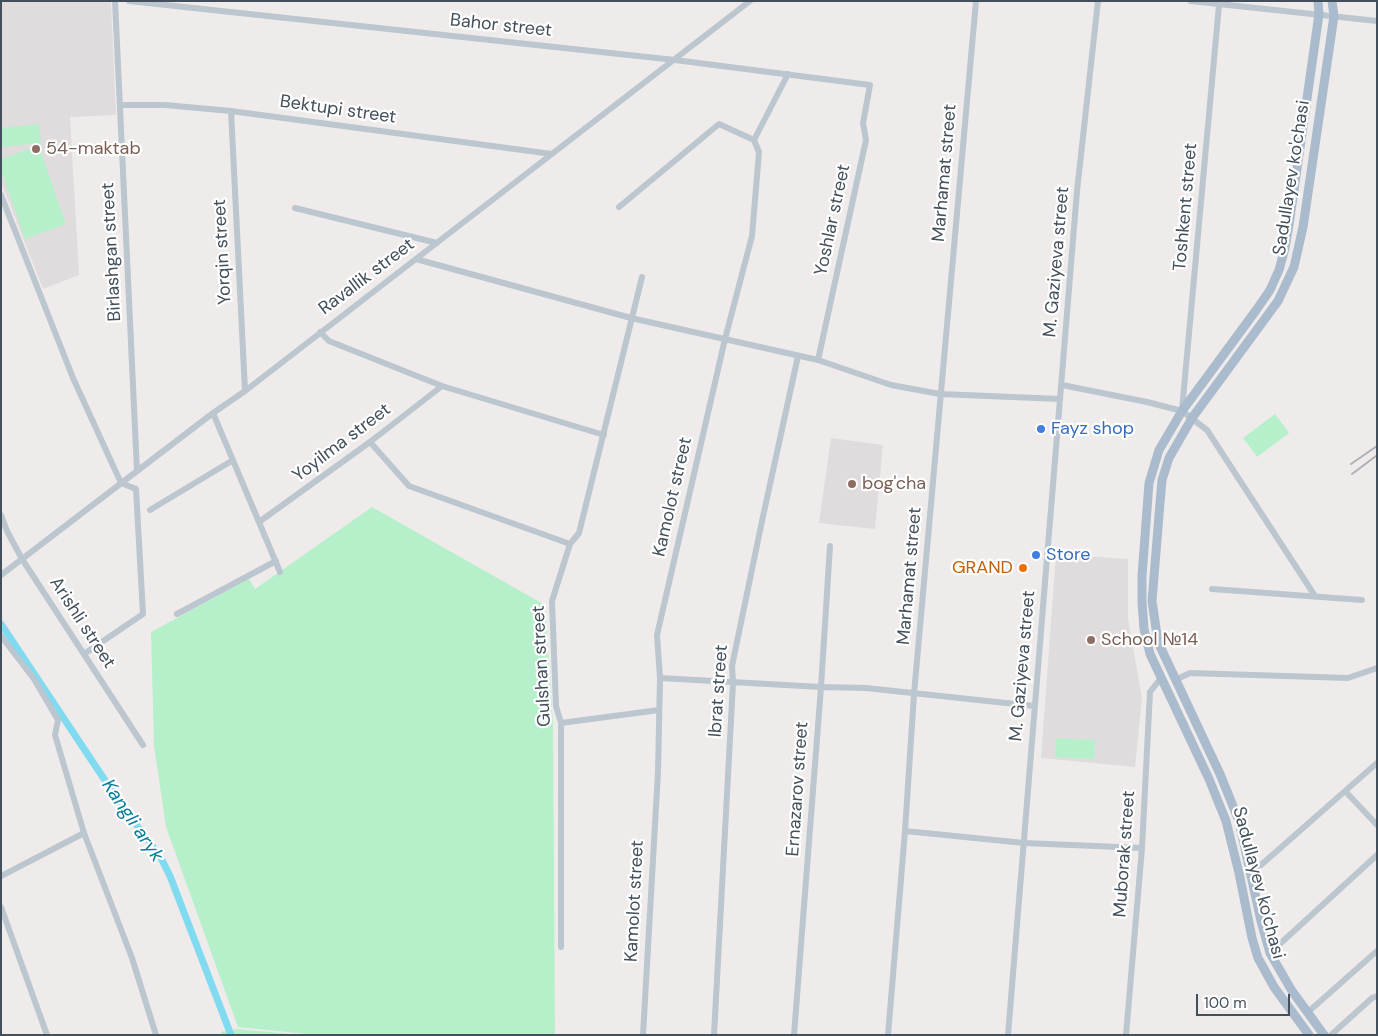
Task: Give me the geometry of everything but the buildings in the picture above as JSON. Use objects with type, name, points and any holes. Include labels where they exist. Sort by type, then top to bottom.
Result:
[{"type":"main road","name":"Sadullayev ko'chasi","points":[[1308,1035],[1274,987],[1258,958],[1226,821],[1209,779],[1161,678],[1146,641],[1142,615],[1142,576],[1148,494],[1151,472],[1159,450],[1182,412],[1270,290],[1286,248],[1319,14],[1318,1]]},
{"type":"main road","name":"Sadullayev ko'chasi","points":[[1324,1035],[1287,984],[1270,953],[1239,821],[1230,796],[1158,642],[1152,601],[1160,503],[1165,469],[1173,448],[1192,418],[1274,308],[1294,267],[1303,227],[1334,16],[1332,1]]},
{"type":"street","name":"Birlashgan street","points":[[115,1],[137,471]]},
{"type":"street","name":"Bahor street","points":[[129,1],[187,4],[675,60],[870,85]]},
{"type":"street","name":"Ravallik street","points":[[1,575],[213,413],[245,391],[750,1]]},
{"type":"street","name":"Marhamat street","points":[[888,1035],[914,694],[976,1]]},
{"type":"street","name":"M. Gaziyeva street","points":[[1008,1035],[1077,191],[1098,1]]},
{"type":"street","points":[[1191,1],[1377,21]]},
{"type":"street","name":"Toshkent street","points":[[1182,412],[1220,5]]},
{"type":"street","points":[[619,207],[720,124],[754,140],[788,74]]},
{"type":"street","name":"Yoshlar street","points":[[818,360],[866,140],[863,123],[870,85]]},
{"type":"street","name":"Bektupi street","points":[[120,105],[165,105],[230,111],[552,154]]},
{"type":"street","name":"Yorqin street","points":[[230,111],[245,391]]},
{"type":"street","name":"Kamolot street","points":[[643,1035],[658,772],[660,678],[657,635],[725,339],[752,236],[758,152],[754,140]]},
{"type":"street","points":[[1,195],[73,378],[120,484],[136,489],[143,614],[84,654]]},
{"type":"street","points":[[295,208],[437,243]]},
{"type":"street","points":[[416,259],[631,318],[818,360],[891,385],[940,394],[1060,400]]},
{"type":"street","name":"Gulshan street","points":[[562,947],[561,723],[556,706],[552,601],[570,544],[579,533],[642,277]]},
{"type":"street","points":[[320,332],[329,341],[442,386],[604,435]]},
{"type":"street","name":"Ibrat street","points":[[714,1035],[733,683],[732,666],[798,356]]},
{"type":"street","points":[[1062,385],[1147,402],[1182,412],[1207,430],[1315,596]]},
{"type":"street","name":"Yoyilma street","points":[[259,522],[370,442],[442,386]]},
{"type":"street","points":[[213,413],[280,572]]},
{"type":"street","points":[[370,442],[409,486],[570,544]]},
{"type":"street","points":[[150,510],[233,460]]},
{"type":"street","name":"Arishli street","points":[[1,515],[22,559],[143,745]]},
{"type":"street","name":"Ernazarov street","points":[[794,1035],[830,546]]},
{"type":"street","points":[[177,614],[276,561]]},
{"type":"street","points":[[1212,589],[1362,600]]},
{"type":"street","points":[[1,636],[34,679],[58,720],[55,735],[84,833],[132,958],[156,1035]]},
{"type":"street","points":[[1175,680],[1190,673],[1348,678],[1377,668]]},
{"type":"street","points":[[660,678],[866,688],[1034,706]]},
{"type":"street","name":"Muborak street","points":[[1126,1035],[1142,848],[1150,692],[1161,678]]},
{"type":"street","points":[[561,723],[659,710]]},
{"type":"street","points":[[1250,868],[1261,865],[1377,763]]},
{"type":"street","points":[[1346,792],[1377,825]]},
{"type":"street","points":[[905,831],[1024,843],[1142,848]]},
{"type":"street","points":[[1,876],[84,833]]},
{"type":"street","points":[[1270,953],[1377,855]]},
{"type":"street","points":[[1,907],[47,1035]]},
{"type":"street","points":[[1308,1013],[1377,951]]},
{"type":"street","points":[[1331,1035],[1372,998],[1377,996]]},
{"type":"shaded area","name":"54-maktab","points":[[1,1],[111,1],[116,115],[70,117],[79,275],[43,289],[1,182]]},
{"type":"shaded area","name":"bog'cha","points":[[831,438],[883,445],[875,529],[819,523]]},
{"type":"shaded area","name":"School №14","points":[[1056,554],[1128,559],[1128,619],[1142,698],[1135,767],[1041,758]]},
{"type":"green space","points":[[39,124],[41,143],[1,147],[1,128]]},
{"type":"green space","points":[[39,146],[66,224],[25,239],[1,170],[1,159]]},
{"type":"green space","points":[[1275,414],[1289,433],[1257,457],[1243,438]]},
{"type":"green space","points":[[372,507],[545,605],[553,724],[555,1035],[317,1035],[238,1027],[166,827],[154,746],[151,632],[249,579],[255,589]]},
{"type":"green space","points":[[1056,738],[1095,740],[1094,759],[1055,757]]},
{"type":"green space","points":[[237,1029],[301,1035],[222,1035],[221,1032]]},
{"type":"waterway","name":"Kangli aryk","points":[[1,624],[122,806],[160,856],[170,876],[231,1035]]},
{"type":"railway","points":[[1351,464],[1377,446]]},
{"type":"railway","points":[[1352,474],[1376,456]]},
{"type":"place","name":"54-maktab","points":[[36,149]]},
{"type":"place","name":"Fayz shop","points":[[1041,429]]},
{"type":"place","name":"bog'cha","points":[[852,484]]},
{"type":"place","name":"Store","points":[[1036,555]]},
{"type":"place","name":"GRAND","points":[[1023,568]]},
{"type":"place","name":"School №14","points":[[1091,640]]}]
